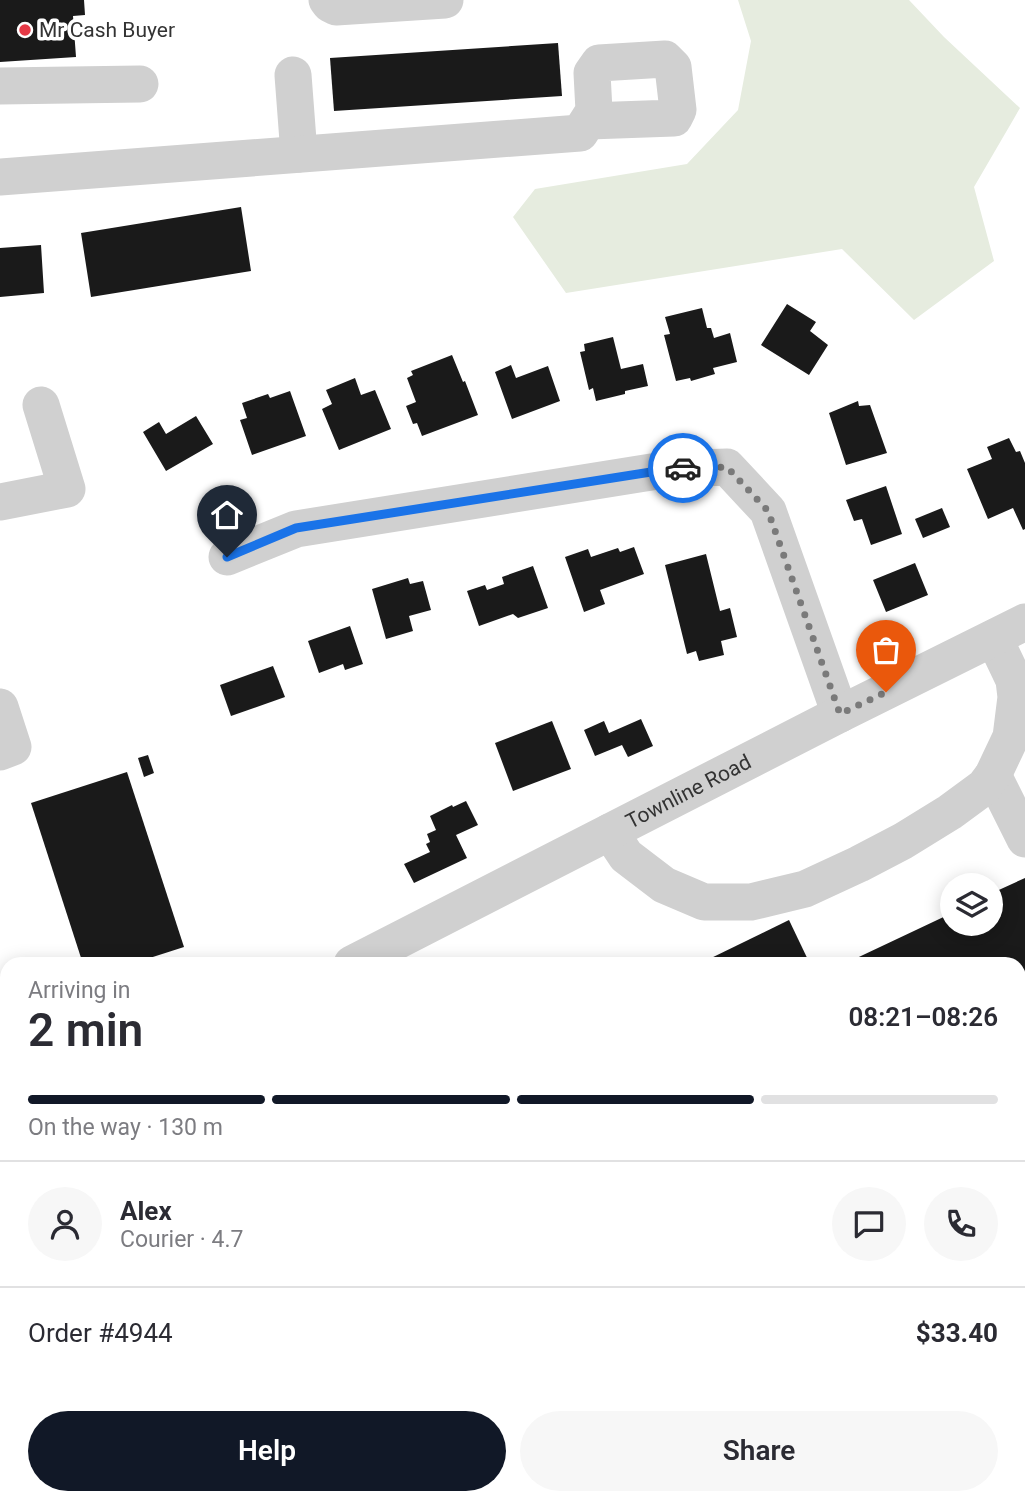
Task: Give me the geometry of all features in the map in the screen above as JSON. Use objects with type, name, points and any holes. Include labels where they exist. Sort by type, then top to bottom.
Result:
[{"type":"street","points":[[327,0],[336,7],[445,0]]},
{"type":"street","points":[[293,75],[299,154]]},
{"type":"street","points":[[0,86],[140,84]]},
{"type":"street","points":[[0,177],[580,133],[589,121]]},
{"type":"street","points":[[0,502],[67,489],[41,405]]},
{"type":"street","points":[[227,557],[296,528],[670,469],[727,467],[768,511],[840,714]]},
{"type":"street","points":[[610,832],[626,856],[664,886],[704,902],[751,902],[805,889],[881,853],[950,812],[984,788],[993,775],[1011,737],[1021,706],[1014,680],[1009,630]]},
{"type":"street","name":"Townline Road","points":[[366,957],[1009,630]]},
{"type":"street","points":[[0,707],[13,747],[0,752]]},
{"type":"street","points":[[993,775],[1025,839]]},
{"type":"street","points":[[396,957],[434,923]]},
{"type":"shaded area","points":[[738,0],[909,0],[944,37],[1020,108],[974,187],[994,261],[914,320],[842,249],[566,293],[513,217],[535,189],[687,164],[738,110],[751,41]]},
{"type":"building","points":[[0,0],[84,0],[85,15],[73,16],[76,57],[0,62]]},
{"type":"building","points":[[558,43],[562,96],[334,111],[330,58]]},
{"type":"building","points":[[241,207],[251,271],[91,297],[81,233]]},
{"type":"building","points":[[41,245],[44,293],[0,297],[0,248]]},
{"type":"building","points":[[787,304],[816,322],[810,331],[828,345],[809,375],[761,345]]},
{"type":"building","points":[[702,308],[707,328],[711,328],[714,338],[730,333],[737,362],[713,368],[715,374],[691,381],[690,378],[676,381],[664,335],[670,334],[665,317]]},
{"type":"building","points":[[613,337],[621,369],[643,364],[648,386],[596,401],[593,388],[589,390],[580,352],[585,351],[584,344]]},
{"type":"building","points":[[452,355],[478,415],[422,436],[417,423],[413,424],[406,406],[416,402],[407,378],[413,375],[411,371]]},
{"type":"building","points":[[511,365],[516,378],[548,366],[560,401],[512,419],[495,372]]},
{"type":"building","points":[[355,378],[361,395],[375,390],[391,429],[339,450],[322,409],[332,404],[326,390]]},
{"type":"building","points":[[290,391],[306,436],[252,455],[240,420],[247,418],[242,403],[268,394],[270,398]]},
{"type":"building","points":[[858,401],[859,406],[870,405],[887,453],[846,465],[829,413]]},
{"type":"building","points":[[196,416],[213,444],[166,471],[143,432],[159,422],[166,434]]},
{"type":"building","points":[[1009,438],[1016,452],[1020,451],[1025,463],[1023,530],[1013,508],[988,519],[967,469],[992,459],[987,447]]},
{"type":"building","points":[[886,486],[902,534],[871,545],[862,519],[854,521],[846,500]]},
{"type":"building","points":[[942,508],[950,527],[923,538],[915,519]]},
{"type":"building","points":[[634,547],[644,574],[600,590],[605,604],[584,612],[565,557],[588,549],[591,557],[618,548],[620,552]]},
{"type":"building","points":[[706,554],[720,611],[730,608],[737,637],[721,641],[724,655],[699,661],[696,651],[687,654],[665,565]]},
{"type":"building","points":[[915,563],[928,595],[886,612],[873,580]]},
{"type":"building","points":[[533,566],[548,608],[518,618],[513,614],[479,626],[467,591],[485,585],[487,590],[504,584],[502,577]]},
{"type":"building","points":[[408,578],[410,584],[423,581],[431,610],[409,616],[413,631],[386,639],[372,589]]},
{"type":"building","points":[[350,626],[363,664],[345,670],[343,664],[319,673],[308,641]]},
{"type":"building","points":[[273,666],[285,697],[231,716],[220,685]]},
{"type":"building","points":[[641,719],[653,746],[628,757],[622,745],[595,756],[584,730],[604,721],[609,733]]},
{"type":"building","points":[[552,721],[571,769],[513,791],[495,743]]},
{"type":"building","points":[[148,755],[154,773],[144,777],[138,758]]},
{"type":"building","points":[[127,772],[184,947],[153,957],[81,957],[31,803]]},
{"type":"building","points":[[466,801],[478,825],[456,835],[467,858],[414,883],[404,864],[430,852],[426,844],[430,842],[427,834],[436,830],[430,816]]},
{"type":"building","points":[[1025,878],[1025,957],[859,957],[940,919],[940,936],[1003,936],[1003,888]]},
{"type":"building","points":[[789,920],[807,957],[713,957]]},
{"type":"way so far","points":[[683,468],[727,467],[768,511],[840,714],[886,692]]},
{"type":"place","name":"Mr Cash Buyer","points":[[25,30]]},
{"type":"route","points":[[227,557],[296,528],[683,468]]}]
